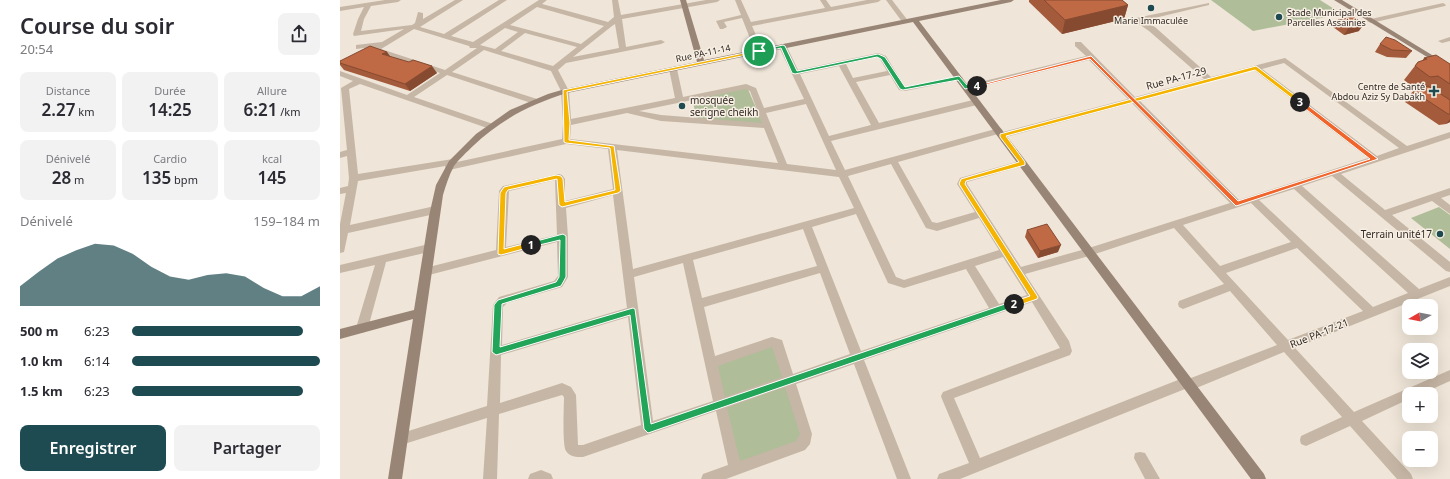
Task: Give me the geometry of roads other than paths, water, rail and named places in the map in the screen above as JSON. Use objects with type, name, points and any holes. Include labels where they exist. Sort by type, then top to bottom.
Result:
[{"type":"street","points":[[340,9],[398,0]]},
{"type":"street","points":[[364,56],[460,0]]},
{"type":"street","points":[[444,37],[504,0]]},
{"type":"street","points":[[473,46],[544,0]]},
{"type":"street","points":[[615,0],[624,50]]},
{"type":"street","points":[[554,69],[618,18],[684,3],[717,0]]},
{"type":"street","points":[[740,0],[744,16],[759,51]]},
{"type":"street","points":[[823,0],[829,10]]},
{"type":"street","points":[[748,25],[878,0]]},
{"type":"street","points":[[889,0],[905,22]]},
{"type":"street","name":"Rue PA-11-14","points":[[451,165],[490,126],[516,109],[534,101],[565,91],[1012,0]]},
{"type":"street","points":[[1337,0],[1450,69]]},
{"type":"street","points":[[1434,0],[1450,9]]},
{"type":"street","points":[[684,3],[701,63]]},
{"type":"street","points":[[369,4],[361,19],[357,34],[416,26],[444,37],[554,69],[565,91],[567,123],[566,142]]},
{"type":"street","points":[[1207,4],[1136,20],[1152,29],[1210,80]]},
{"type":"street","points":[[1371,21],[1443,5]]},
{"type":"street","points":[[536,6],[610,25]]},
{"type":"street","points":[[416,26],[420,13]]},
{"type":"street","points":[[723,27],[720,20],[744,16]]},
{"type":"street","points":[[915,20],[1259,479]]},
{"type":"street","points":[[505,26],[582,46]]},
{"type":"street","points":[[495,52],[524,31]]},
{"type":"street","points":[[1442,41],[1450,39]]},
{"type":"street","points":[[564,61],[661,42]]},
{"type":"street","points":[[359,47],[387,43]]},
{"type":"street","points":[[1078,44],[1236,204]]},
{"type":"street","points":[[783,46],[892,280],[897,283],[904,284],[1006,252]]},
{"type":"street","points":[[408,98],[483,48]]},
{"type":"street","points":[[375,49],[534,101]]},
{"type":"street","points":[[795,73],[878,55],[883,58],[902,88],[905,89],[959,78]]},
{"type":"street","points":[[967,88],[1091,57]]},
{"type":"street","name":"Rue PA-17-29","points":[[842,174],[1286,60],[1406,149]]},
{"type":"street","points":[[841,63],[876,126]]},
{"type":"street","points":[[1256,68],[1375,159]]},
{"type":"street","points":[[673,69],[679,99]]},
{"type":"street","points":[[851,81],[892,72]]},
{"type":"street","points":[[340,73],[359,81],[490,126]]},
{"type":"street","points":[[340,249],[342,231],[354,178],[342,88],[359,81]]},
{"type":"street","points":[[567,123],[746,86],[753,90],[763,111],[784,167]]},
{"type":"street","points":[[763,111],[808,100]]},
{"type":"street","points":[[826,139],[977,102]]},
{"type":"street","points":[[625,111],[661,118],[768,126]]},
{"type":"street","points":[[1018,272],[1089,252],[1450,135]]},
{"type":"street","points":[[354,178],[451,165],[566,142],[842,174]]},
{"type":"street","points":[[612,147],[648,429]]},
{"type":"street","points":[[340,155],[351,152]]},
{"type":"street","points":[[893,160],[929,225],[937,227],[981,214]]},
{"type":"street","points":[[978,466],[947,396],[1066,351],[1065,345],[962,184],[963,180],[1023,163]]},
{"type":"street","points":[[395,479],[435,210],[441,184],[451,165]]},
{"type":"street","points":[[1334,173],[1450,268]]},
{"type":"street","points":[[490,479],[498,305],[503,300],[558,284],[563,277],[562,205],[559,177],[506,188],[503,193],[501,253]]},
{"type":"street","points":[[1294,185],[1417,294]]},
{"type":"street","points":[[340,191],[352,188]]},
{"type":"street","points":[[562,205],[618,191]]},
{"type":"street","points":[[1384,214],[1450,191]]},
{"type":"street","points":[[1433,197],[1450,210]]},
{"type":"street","points":[[1252,199],[1371,312]]},
{"type":"street","points":[[342,231],[435,210]]},
{"type":"street","points":[[628,274],[859,210]]},
{"type":"street","points":[[806,224],[904,479]]},
{"type":"street","points":[[1176,224],[1406,479]]},
{"type":"street","points":[[425,272],[563,236]]},
{"type":"street","points":[[1218,271],[1298,243]]},
{"type":"street","points":[[340,269],[429,248]]},
{"type":"street","points":[[687,257],[735,469]]},
{"type":"street","points":[[362,328],[382,259]]},
{"type":"street","points":[[970,264],[996,310]]},
{"type":"street","points":[[698,304],[823,268]]},
{"type":"street","name":"Rue PA-17-21","points":[[951,478],[978,466],[1450,281]]},
{"type":"street","points":[[1183,304],[1232,286]]},
{"type":"street","points":[[401,439],[562,389],[567,391],[570,395],[571,447],[575,451],[583,451],[1034,297]]},
{"type":"street","points":[[496,352],[633,311]]},
{"type":"street","points":[[340,334],[419,312]]},
{"type":"street","points":[[708,479],[800,446],[806,434],[778,344],[776,342],[772,342],[711,363]]},
{"type":"street","points":[[1306,440],[1450,375]]},
{"type":"street","points":[[1140,458],[1154,479]]},
{"type":"street","points":[[535,479],[541,477],[546,479]]},
{"type":"place","name":"Marie Immaculée","points":[[1151,8]]},
{"type":"place","name":"Stade Municipal des Parcelles Assainies","points":[[1279,17]]},
{"type":"place","name":"Centre de Santé Abdou Aziz Sy Dabakh","points":[[1434,91]]},
{"type":"place","name":"mosquée serigne cheikh","points":[[682,106]]},
{"type":"place","name":"Terrain unité17","points":[[1440,234]]}]
